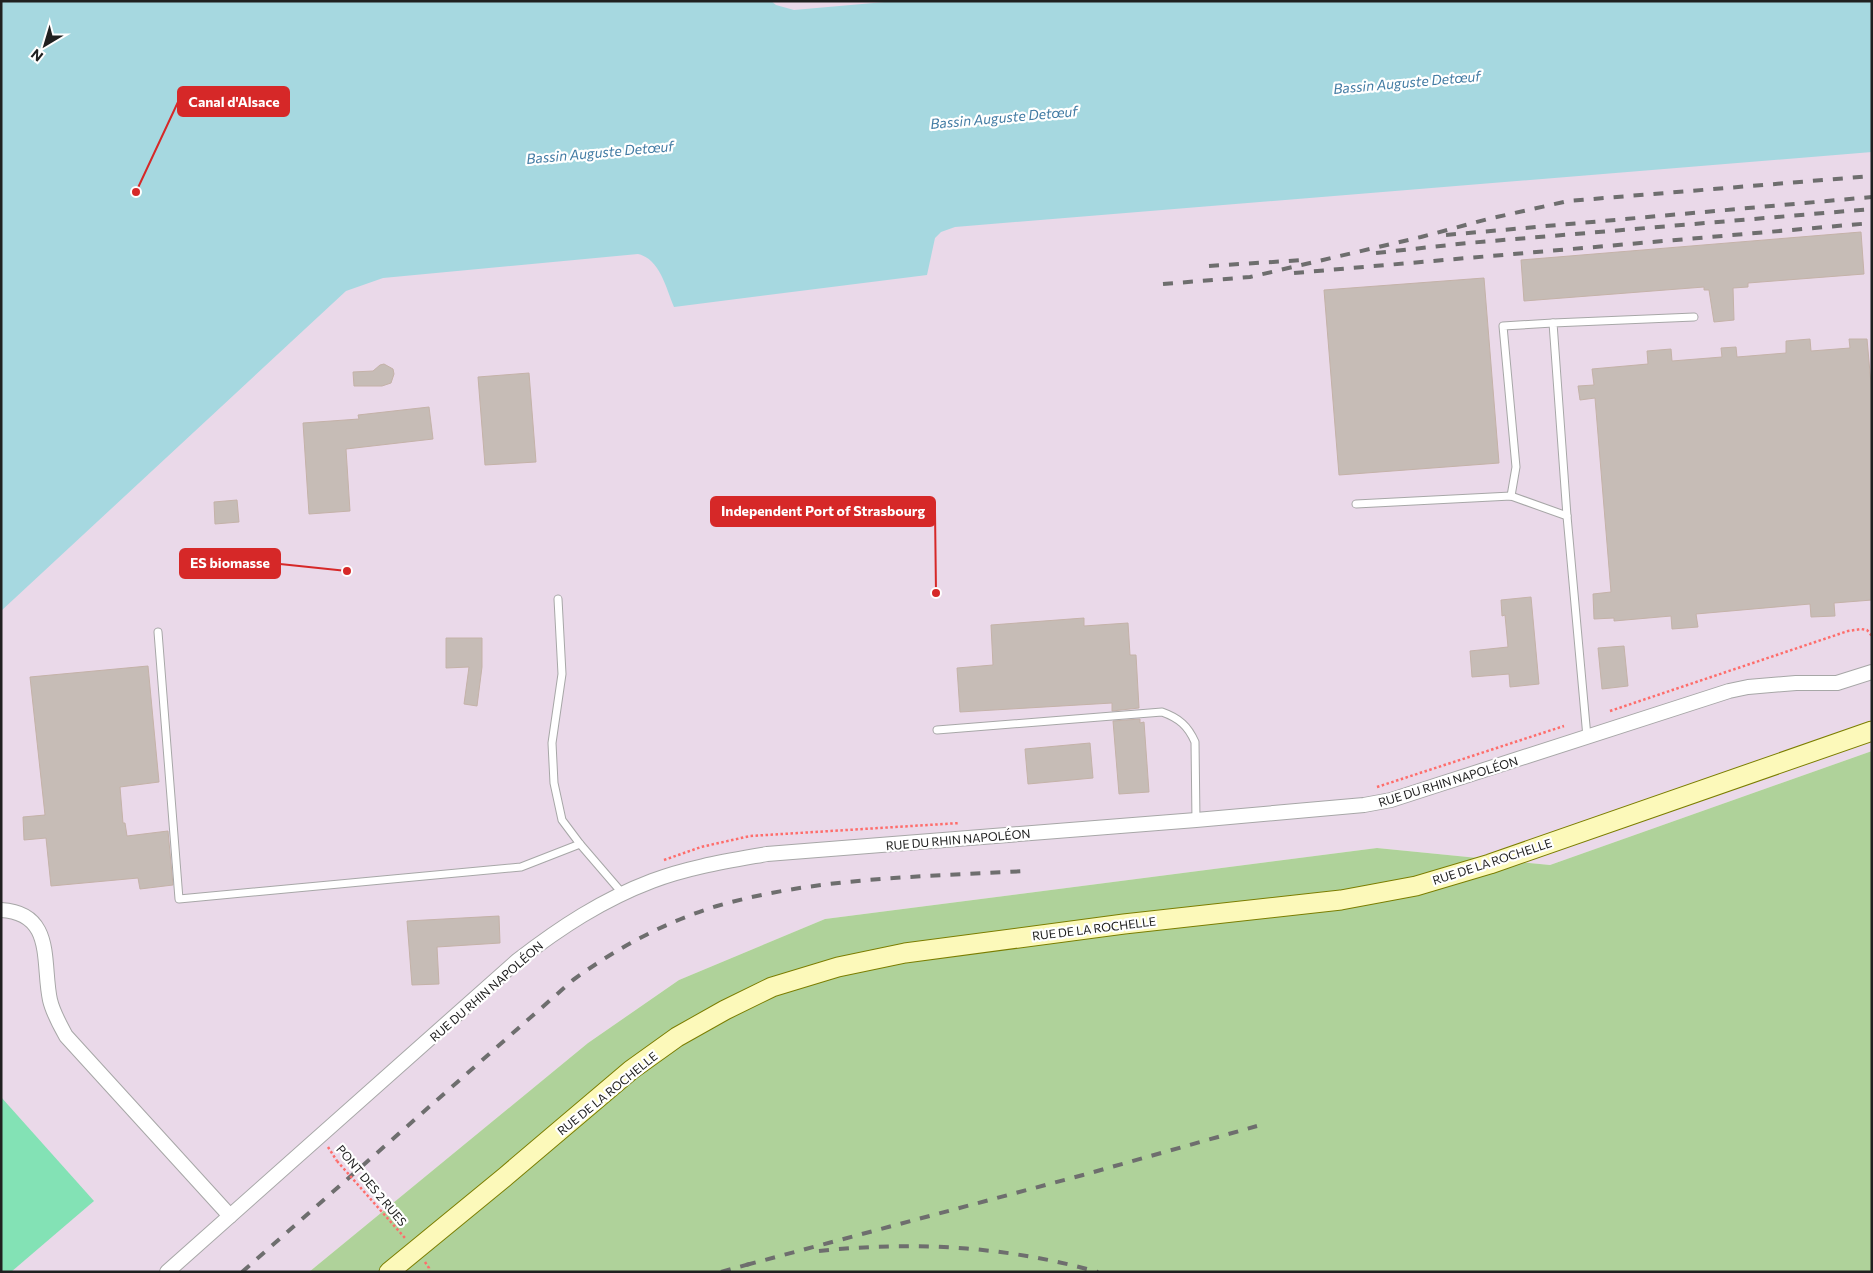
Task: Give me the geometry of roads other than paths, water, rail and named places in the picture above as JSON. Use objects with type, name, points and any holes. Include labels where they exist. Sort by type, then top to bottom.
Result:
[{"type":"main road","name":"RUE DE LA ROCHELLE","points":[[389,1272],[514,1170],[631,1070],[677,1037],[724,1010],[772,987],[838,967],[905,953],[1124,924],[1341,900],[1416,886],[1490,864],[1872,731]]},
{"type":"street","name":"RUE DU RHIN NAPOLÉON","points":[[167,1272],[518,960],[559,929],[596,906],[653,881],[708,864],[767,854],[1364,805],[1391,800],[1729,691],[1796,684],[1837,683],[1872,672]]},
{"type":"street","points":[[1,910],[11,910],[30,919],[38,929],[43,939],[50,1002],[66,1036],[230,1216]]},
{"type":"lane","points":[[1511,496],[1516,467],[1503,326],[1694,317]]},
{"type":"lane","points":[[1553,323],[1567,516],[1587,738]]},
{"type":"lane","points":[[1356,504],[1511,496],[1567,516]]},
{"type":"lane","points":[[558,599],[562,674],[552,743],[554,783],[562,820],[580,844],[624,894]]},
{"type":"lane","points":[[158,632],[179,899],[521,868],[580,844]]},
{"type":"lane","points":[[937,730],[1162,712],[1182,722],[1191,731],[1195,742],[1196,820]]},
{"type":"water","name":"Bassin Auguste Detœuf","points":[[1,1],[771,1],[776,5],[794,10],[896,1],[1872,1],[1872,152],[955,227],[941,232],[935,238],[927,275],[674,307],[657,268],[646,257],[638,254],[383,278],[346,291],[1,611]]},
{"type":"railway","points":[[1163,284],[1250,277],[1568,201],[1872,176]]},
{"type":"railway","points":[[1446,235],[1872,197]]},
{"type":"railway","points":[[1376,253],[1468,243],[1872,209]]},
{"type":"railway","points":[[1294,273],[1872,223]]},
{"type":"railway","points":[[1209,266],[1304,260]]},
{"type":"railway","points":[[242,1272],[573,980],[607,957],[642,937],[698,912],[755,896],[793,889],[870,880],[1025,871]]},
{"type":"railway","points":[[746,1265],[1083,1175],[1257,1126]]},
{"type":"railway","points":[[819,1251],[890,1246],[960,1248],[1029,1256],[1098,1272]]},
{"type":"railway","points":[[721,1272],[753,1263]]},
{"type":"place","name":"Canal d'Alsace","points":[[136,192]]},
{"type":"place","name":"ES biomasse","points":[[347,571]]},
{"type":"place","name":"Independent Port of Strasbourg","points":[[936,593]]}]
